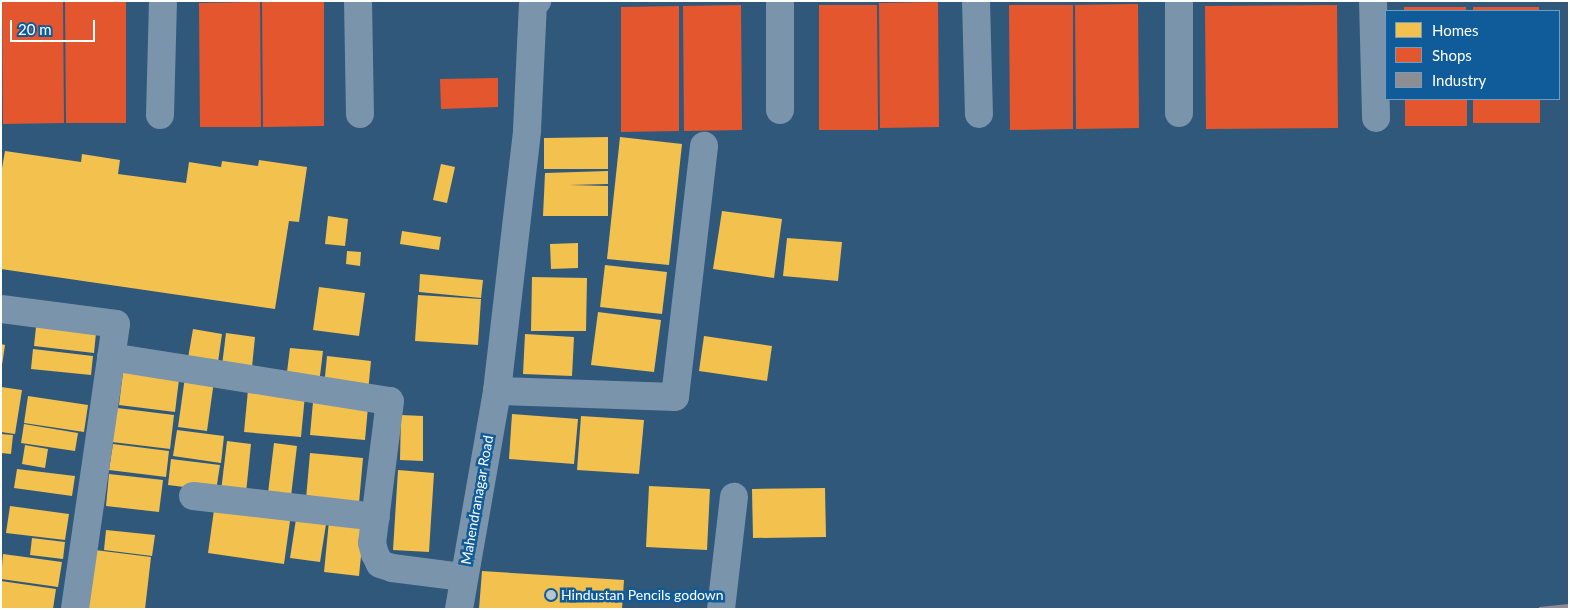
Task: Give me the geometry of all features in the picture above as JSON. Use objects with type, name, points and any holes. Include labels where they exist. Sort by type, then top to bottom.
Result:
[{"type":"street","points":[[160,115],[163,1]]},
{"type":"street","points":[[358,1],[360,114]]},
{"type":"street","name":"Mahendranagar Road","points":[[459,609],[463,577],[497,391],[527,130],[534,5],[537,1]]},
{"type":"street","points":[[780,1],[780,110]]},
{"type":"street","points":[[976,1],[979,114]]},
{"type":"street","points":[[1179,1],[1179,113]]},
{"type":"street","points":[[1373,1],[1376,118]]},
{"type":"street","points":[[497,391],[675,397],[704,146]]},
{"type":"street","points":[[1,309],[116,324],[75,609]]},
{"type":"street","points":[[111,357],[390,402],[372,543],[380,564],[463,577]]},
{"type":"street","points":[[193,496],[376,516]]},
{"type":"street","points":[[721,609],[734,497]]},
{"type":"building: Homes","points":[[608,137],[608,169],[544,169],[544,138]]},
{"type":"building: Homes","points":[[620,137],[682,144],[669,265],[607,259]]},
{"type":"building: Homes","points":[[5,151],[81,162],[82,154],[120,160],[118,174],[186,183],[189,162],[221,167],[222,161],[258,166],[259,160],[307,167],[299,222],[289,221],[275,309],[1,269],[1,174]]},
{"type":"building: Homes","points":[[441,164],[455,167],[447,203],[433,200]]},
{"type":"building: Homes","points":[[608,171],[608,184],[569,185],[608,186],[608,216],[543,216],[545,173]]},
{"type":"building: Homes","points":[[722,211],[782,219],[774,278],[713,269]]},
{"type":"building: Homes","points":[[328,216],[348,219],[345,246],[325,244]]},
{"type":"building: Homes","points":[[402,231],[441,237],[439,250],[400,244]]},
{"type":"building: Homes","points":[[787,238],[842,242],[838,281],[783,276]]},
{"type":"building: Homes","points":[[578,243],[578,268],[551,269],[550,244]]},
{"type":"building: Homes","points":[[347,251],[361,252],[360,266],[346,264]]},
{"type":"building: Homes","points":[[605,265],[667,272],[662,314],[600,307]]},
{"type":"building: Homes","points":[[420,274],[483,280],[481,298],[419,292]]},
{"type":"building: Homes","points":[[532,277],[587,278],[586,331],[531,331]]},
{"type":"building: Homes","points":[[319,287],[365,293],[359,336],[313,330]]},
{"type":"building: Homes","points":[[418,295],[481,299],[478,345],[415,341]]},
{"type":"building: Homes","points":[[598,312],[661,320],[654,372],[591,365]]},
{"type":"building: Homes","points":[[36,327],[96,333],[94,353],[34,346]]},
{"type":"building: Homes","points":[[193,329],[222,334],[217,369],[187,364]]},
{"type":"building: Homes","points":[[226,333],[255,337],[251,377],[221,374]]},
{"type":"building: Homes","points":[[525,334],[574,337],[572,376],[523,374]]},
{"type":"building: Homes","points":[[704,336],[772,346],[767,381],[699,371]]},
{"type":"building: Homes","points":[[1,344],[5,345],[2,365],[1,365]]},
{"type":"building: Homes","points":[[290,348],[323,351],[319,384],[286,380]]},
{"type":"building: Homes","points":[[33,349],[93,356],[91,375],[31,369]]},
{"type":"building: Homes","points":[[327,356],[371,361],[368,392],[324,387]]},
{"type":"building: Homes","points":[[124,364],[180,371],[175,412],[119,405]]},
{"type":"building: Homes","points":[[185,377],[214,381],[207,431],[178,427]]},
{"type":"building: Homes","points":[[1,387],[22,390],[15,434],[1,432]]},
{"type":"building: Homes","points":[[248,390],[305,395],[301,437],[244,432]]},
{"type":"building: Homes","points":[[28,396],[88,405],[84,432],[24,423]]},
{"type":"building: Homes","points":[[313,402],[368,407],[365,440],[310,435]]},
{"type":"building: Homes","points":[[117,408],[174,415],[170,449],[112,442]]},
{"type":"building: Homes","points":[[512,414],[578,419],[574,464],[509,459]]},
{"type":"building: Homes","points":[[401,415],[423,416],[423,461],[400,460]]},
{"type":"building: Homes","points":[[581,416],[644,420],[639,474],[577,470]]},
{"type":"building: Homes","points":[[24,424],[78,433],[75,451],[21,443]]},
{"type":"building: Homes","points":[[177,430],[224,436],[221,463],[173,456]]},
{"type":"building: Homes","points":[[1,434],[13,435],[11,454],[1,453]]},
{"type":"building: Homes","points":[[227,441],[251,444],[246,493],[221,491]]},
{"type":"building: Homes","points":[[274,443],[297,446],[291,496],[268,493]]},
{"type":"building: Homes","points":[[113,444],[169,451],[166,477],[109,470]]},
{"type":"building: Homes","points":[[25,445],[48,449],[45,468],[22,464]]},
{"type":"building: Homes","points":[[310,453],[363,458],[359,503],[306,499]]},
{"type":"building: Homes","points":[[171,459],[220,465],[216,491],[168,485]]},
{"type":"building: Homes","points":[[17,469],[75,476],[72,496],[14,488]]},
{"type":"building: Homes","points":[[398,470],[434,473],[429,552],[393,550]]},
{"type":"building: Homes","points":[[109,474],[163,480],[159,512],[106,506]]},
{"type":"building: Homes","points":[[649,486],[710,489],[707,550],[646,547]]},
{"type":"building: Homes","points":[[825,488],[826,537],[753,538],[752,489]]},
{"type":"building: Homes","points":[[215,503],[291,514],[284,564],[208,553]]},
{"type":"building: Homes","points":[[10,506],[69,514],[65,540],[6,533]]},
{"type":"building: Homes","points":[[327,518],[320,562],[290,558],[296,519]]},
{"type":"building: Homes","points":[[329,521],[364,525],[359,576],[324,572]]},
{"type":"building: Homes","points":[[106,530],[155,535],[152,556],[104,550]]},
{"type":"building: Homes","points":[[32,538],[65,542],[63,559],[30,555]]},
{"type":"building: Homes","points":[[95,550],[151,557],[145,609],[87,609]]},
{"type":"building: Homes","points":[[3,554],[62,562],[58,587],[1,579]]},
{"type":"building: Homes","name":"Hindustan Pencils godown","points":[[482,571],[624,580],[622,609],[479,609]]},
{"type":"building: Homes","points":[[1,581],[56,589],[53,609],[1,609]]},
{"type":"building: Shops","points":[[2,1],[63,1],[64,123],[3,124]]},
{"type":"building: Shops","points":[[65,1],[126,1],[126,123],[66,123]]},
{"type":"building: Shops","points":[[260,2],[261,127],[200,127],[199,3]]},
{"type":"building: Shops","points":[[262,2],[324,2],[324,126],[263,127]]},
{"type":"building: Shops","points":[[938,2],[939,127],[880,128],[879,3]]},
{"type":"building: Shops","points":[[1138,4],[1139,128],[1076,129],[1075,5]]},
{"type":"building: Shops","points":[[741,5],[742,130],[684,131],[683,6]]},
{"type":"building: Shops","points":[[819,5],[877,5],[878,130],[819,130]]},
{"type":"building: Shops","points":[[1009,5],[1073,5],[1073,129],[1010,130]]},
{"type":"building: Shops","points":[[1337,5],[1338,128],[1206,129],[1205,6]]},
{"type":"building: Shops","points":[[679,6],[679,131],[621,132],[621,7]]},
{"type":"building: Shops","points":[[1404,7],[1466,7],[1466,10],[1404,10]]},
{"type":"building: Shops","points":[[1473,7],[1539,7],[1539,10],[1473,10]]},
{"type":"building: Shops","points":[[498,78],[498,107],[441,109],[440,79]]},
{"type":"building: Shops","points":[[1405,100],[1467,100],[1467,126],[1405,126]]},
{"type":"building: Shops","points":[[1473,100],[1540,100],[1540,123],[1473,123]]},
{"type":"building: Industry","points":[[1569,604],[1569,609],[1539,609],[1539,607]]},
{"type":"place","name":"Hindustan Pencils godown","points":[[551,595]]}]
